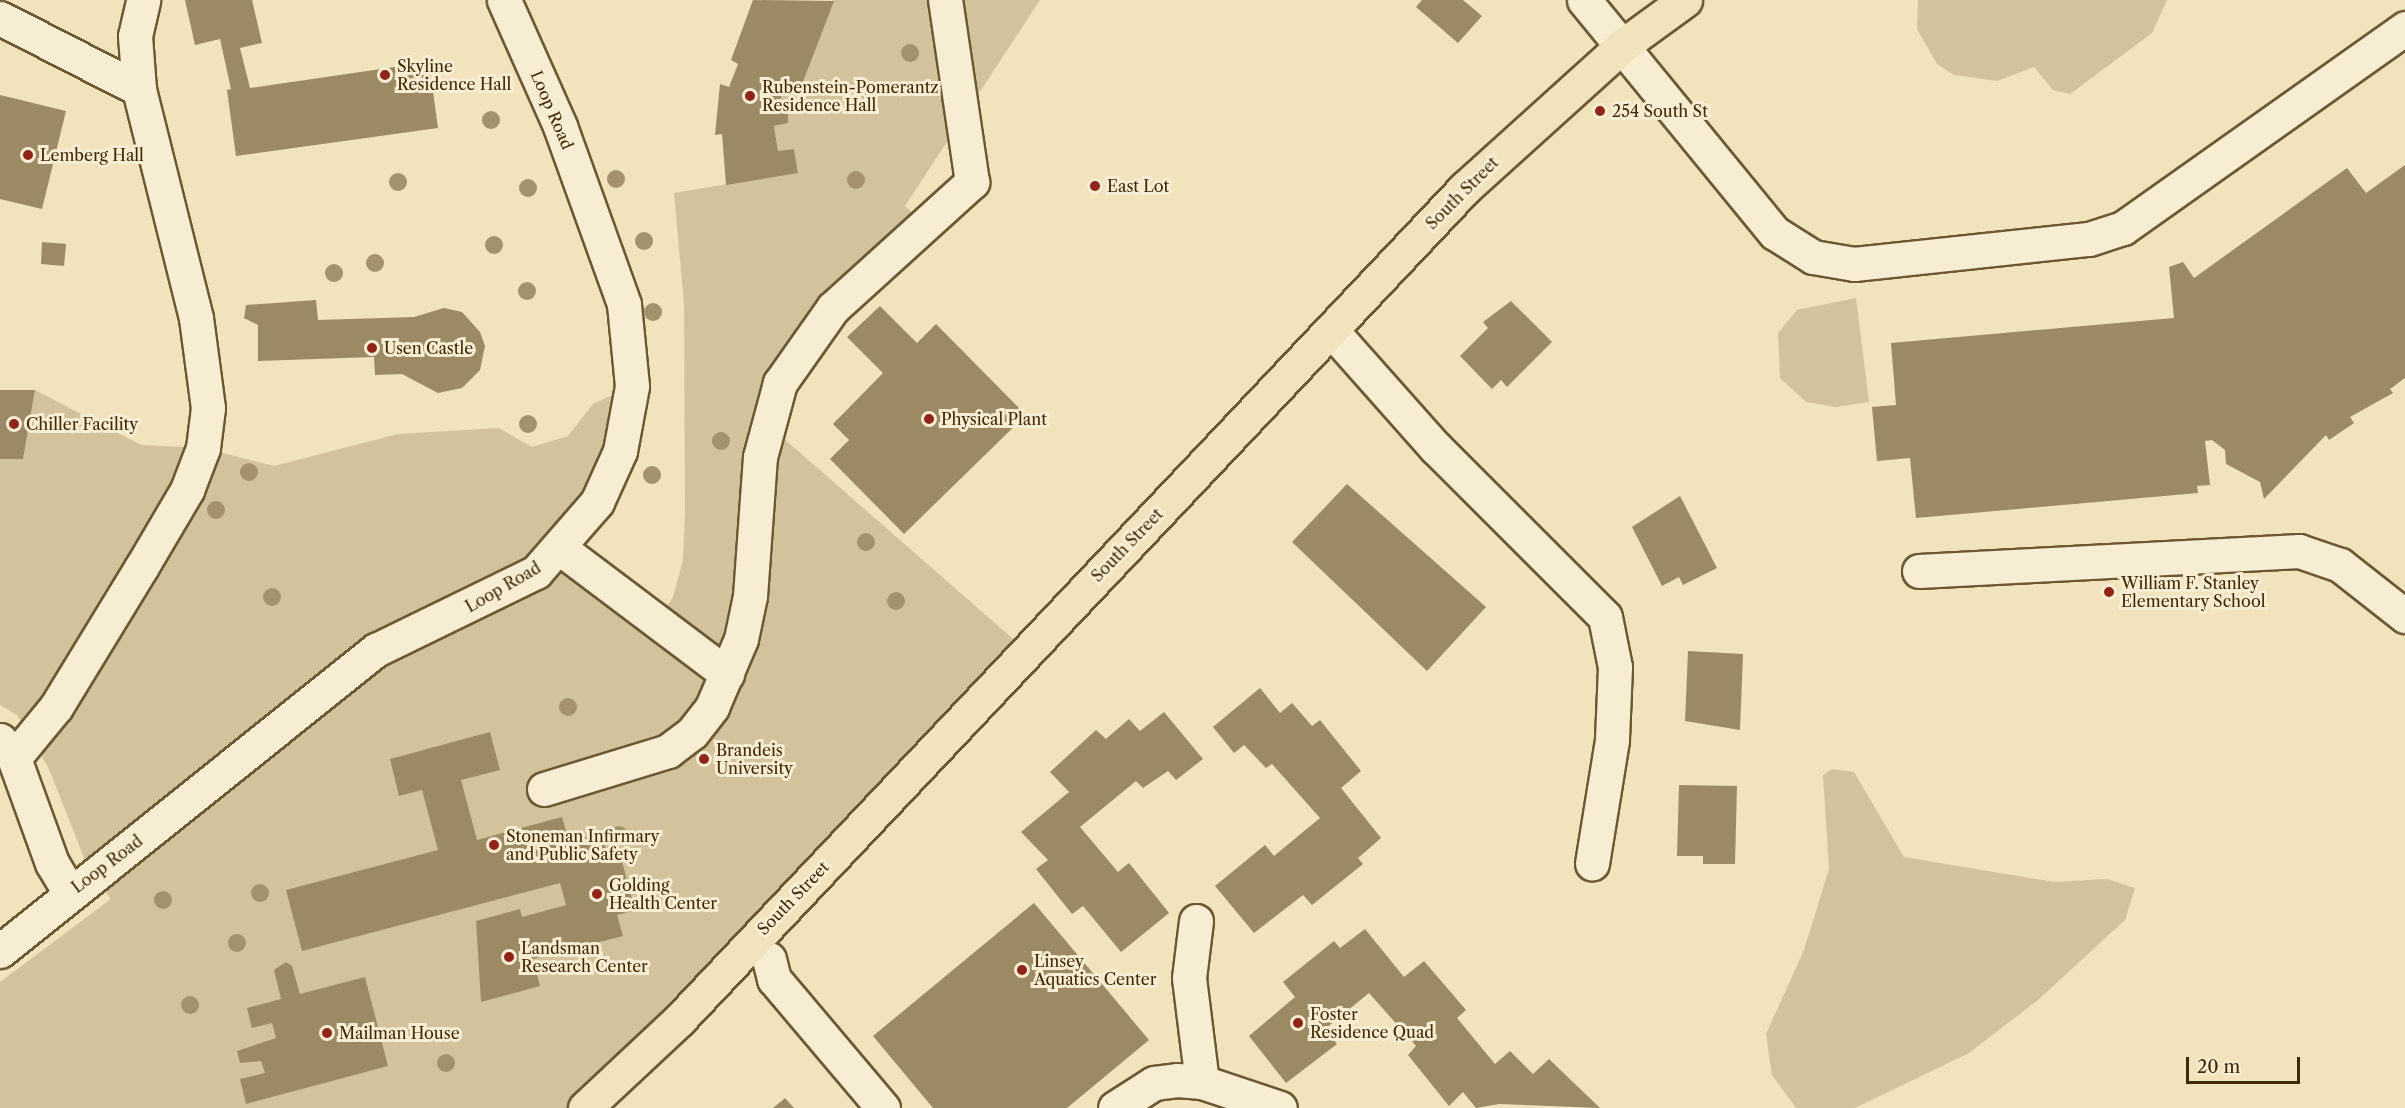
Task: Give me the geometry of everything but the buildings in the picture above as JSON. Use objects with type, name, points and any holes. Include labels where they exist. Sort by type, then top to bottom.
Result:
[{"type":"main road","name":"South Street","points":[[585,1108],[679,1020],[1465,188],[1622,46],[1685,0]]},
{"type":"street","points":[[70,893],[52,862],[7,749],[56,707],[187,490],[203,448],[208,408],[196,318],[139,89],[135,36],[143,0]]},
{"type":"street","name":"Loop Road","points":[[0,951],[376,650],[518,582],[561,549],[597,502],[620,451],[632,386],[631,344],[624,304],[574,164],[504,0]]},
{"type":"street","points":[[543,789],[668,751],[692,733],[728,674],[750,596],[760,457],[780,383],[833,308],[972,182],[945,0]]},
{"type":"street","points":[[1584,0],[1775,233],[1813,257],[1854,264],[2089,239],[2123,228],[2405,28]]},
{"type":"street","points":[[0,18],[139,89]]},
{"type":"street","points":[[1331,330],[1435,447],[1605,617],[1615,667],[1612,740],[1592,862]]},
{"type":"street","points":[[561,549],[728,674]]},
{"type":"street","points":[[1919,571],[2299,551],[2340,565],[2405,616]]},
{"type":"street","points":[[1196,921],[1189,978],[1202,1082]]},
{"type":"street","points":[[769,959],[774,979],[884,1108]]},
{"type":"street","points":[[1115,1108],[1154,1083],[1202,1082],[1280,1108]]},
{"type":"shaded area","points":[[833,0],[1040,0],[905,206],[926,226],[833,308],[766,423],[1027,651],[585,1108],[0,1108],[0,982],[111,899],[88,868],[49,769],[17,715],[0,705],[0,459],[23,458],[35,390],[141,445],[203,448],[274,466],[398,434],[499,428],[532,447],[568,436],[593,404],[632,386],[561,549],[656,623],[673,597],[683,560],[685,512],[684,304],[674,193],[798,172],[794,149],[778,151],[774,126],[788,123],[788,107],[779,104],[786,81],[801,87]]},
{"type":"shaded area","points":[[1918,0],[2167,0],[2152,33],[2070,94],[2053,90],[2034,67],[1997,81],[1954,75],[1937,64],[1917,29]]},
{"type":"shaded area","points":[[1856,298],[1869,402],[1836,407],[1806,402],[1780,378],[1778,333],[1797,310]]},
{"type":"shaded area","points":[[1832,769],[1854,772],[1904,857],[2054,882],[2107,879],[2135,888],[2125,920],[2038,1000],[1969,1053],[1855,1108],[1796,1108],[1772,1075],[1766,1034],[1804,950],[1829,869],[1823,775]]},
{"type":"place","name":"Skyline Residence Hall","points":[[385,75]]},
{"type":"place","name":"Rubenstein-Pomerantz Residence Hall","points":[[750,96]]},
{"type":"place","name":"254 South St","points":[[1600,111]]},
{"type":"place","name":"Lemberg Hall","points":[[28,155]]},
{"type":"place","name":"East Lot","points":[[1095,186]]},
{"type":"place","name":"Usen Castle","points":[[372,348]]},
{"type":"place","name":"Physical Plant","points":[[929,419]]},
{"type":"place","name":"Chiller Facility","points":[[14,424]]},
{"type":"place","name":"William F. Stanley Elementary School","points":[[2109,592]]},
{"type":"place","name":"Brandeis University","points":[[704,759]]},
{"type":"place","name":"Stoneman Infirmary and Public Safety","points":[[494,845]]},
{"type":"place","name":"Golding Health Center","points":[[597,894]]},
{"type":"place","name":"Landsman Research Center","points":[[509,957]]},
{"type":"place","name":"Linsey Aquatics Center","points":[[1022,970]]},
{"type":"place","name":"Foster Residence Quad","points":[[1298,1023]]},
{"type":"place","name":"Mailman House","points":[[327,1033]]}]
